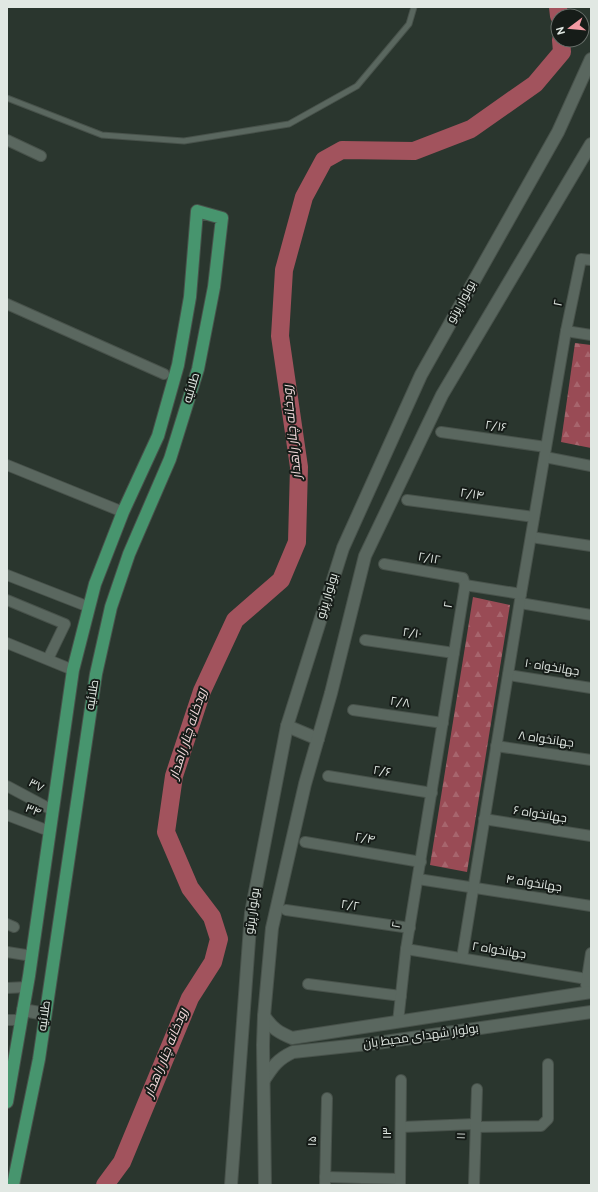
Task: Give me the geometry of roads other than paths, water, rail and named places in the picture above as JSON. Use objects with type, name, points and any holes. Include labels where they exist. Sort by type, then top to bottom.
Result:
[{"type":"main road","name":"بولوار پرتو","points":[[230,1185],[251,913],[287,726],[343,548],[418,382],[558,132],[591,59]]},
{"type":"main road","name":"بولوار پرتو","points":[[265,1185],[264,1016],[272,928],[305,784],[331,693],[365,556],[442,395],[591,144]]},
{"type":"main road","name":"طلائیه","points":[[7,1102],[11,1061],[23,1015],[73,670],[95,584],[123,512],[158,436],[178,365],[190,297],[197,211],[222,218],[214,287],[198,369],[170,459],[129,554],[111,607],[96,674],[39,1059],[13,1185]]},
{"type":"main road","points":[[287,726],[318,739]]},
{"type":"main road","name":"بولوار شهدای محیط بان","points":[[288,1036],[292,1038],[588,992]]},
{"type":"main road","name":"بولوار شهدای محیط بان","points":[[264,1081],[273,1066],[284,1056],[290,1054],[591,1012]]},
{"type":"main road","points":[[23,1015],[45,1014]]},
{"type":"main road","points":[[264,1016],[273,1028],[281,1034],[288,1036],[283,1042],[284,1049],[290,1054]]},
{"type":"street","points":[[7,140],[41,156]]},
{"type":"street","name":"۲","points":[[462,958],[520,598],[566,331],[586,260]]},
{"type":"street","points":[[7,304],[164,374]]},
{"type":"street","points":[[566,331],[591,335]]},
{"type":"street","name":"۲/۱۶","points":[[441,432],[546,452],[591,466]]},
{"type":"street","points":[[7,466],[123,512]]},
{"type":"street","name":"۲/۱۴","points":[[407,500],[534,517]]},
{"type":"street","points":[[531,537],[591,546]]},
{"type":"street","name":"۲/۱۲","points":[[384,564],[463,578],[465,585]]},
{"type":"street","points":[[7,575],[89,607]]},
{"type":"street","points":[[465,585],[591,615]]},
{"type":"street","name":"۲","points":[[398,1022],[406,949],[465,585]]},
{"type":"street","points":[[7,600],[65,624],[48,659]]},
{"type":"street","name":"۲/۱۰","points":[[365,640],[454,653]]},
{"type":"street","points":[[7,643],[73,670]]},
{"type":"street","name":"جهانخواه ۱۰","points":[[508,675],[591,688]]},
{"type":"street","name":"۲/۸","points":[[353,710],[443,723]]},
{"type":"street","name":"جهانخواه ۸","points":[[496,746],[591,760]]},
{"type":"street","name":"۲/۶","points":[[328,776],[432,793]]},
{"type":"street","name":"۳۷","points":[[7,786],[52,810]]},
{"type":"street","name":"۳۴","points":[[7,815],[49,831]]},
{"type":"street","name":"جهانخواه ۶","points":[[484,819],[591,836]]},
{"type":"street","name":"۲/۴","points":[[305,842],[421,862]]},
{"type":"street","name":"جهانخواه ۴","points":[[418,879],[591,906]]},
{"type":"street","name":"۲/۲","points":[[286,910],[410,928]]},
{"type":"street","name":"جهانخواه ۲","points":[[406,949],[587,979]]},
{"type":"street","points":[[7,952],[32,956]]},
{"type":"street","points":[[588,992],[587,979],[591,953]]},
{"type":"street","points":[[308,984],[401,996]]},
{"type":"street","points":[[7,988],[27,987]]},
{"type":"street","points":[[7,1020],[23,1015]]},
{"type":"street","points":[[401,1127],[540,1126],[548,1119],[548,1064]]},
{"type":"street","name":"۱۳","points":[[400,1182],[401,1080]]},
{"type":"street","name":"۱۱","points":[[474,1185],[477,1089]]},
{"type":"street","name":"۱۵","points":[[325,1181],[327,1098]]},
{"type":"street","points":[[325,1181],[400,1182]]},
{"type":"lane","points":[[7,98],[102,135],[184,141],[289,124],[357,86],[409,24],[414,7]]},
{"type":"waterway","name":"رودخانه چنار راهدار","points":[[105,1185],[122,1162],[190,998],[213,962],[219,939],[212,917],[190,888],[166,832],[174,776],[202,691],[235,620],[281,580],[297,542],[299,467],[280,336],[284,270],[304,197],[324,160],[342,150],[414,151],[471,129],[535,84],[562,52],[562,48]]}]
